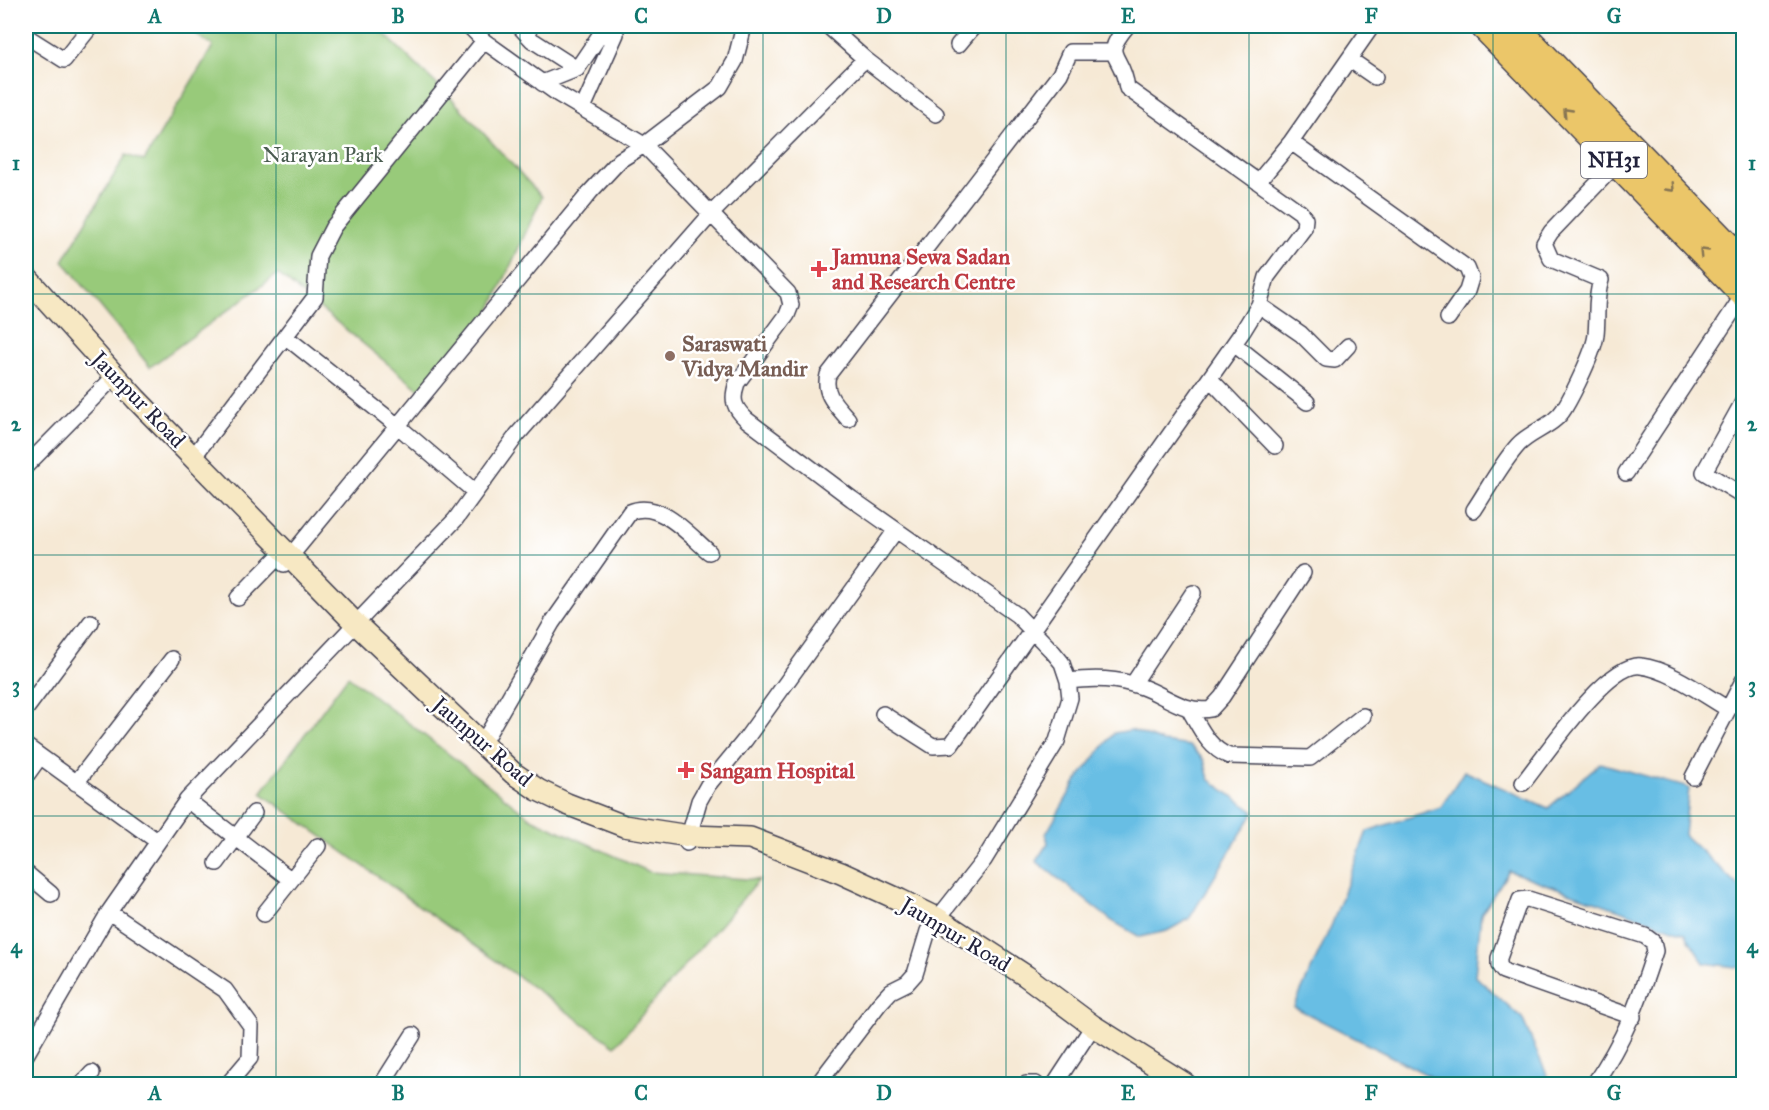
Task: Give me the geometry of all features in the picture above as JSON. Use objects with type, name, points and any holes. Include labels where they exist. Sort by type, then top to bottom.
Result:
[{"type":"highway","name":"NH31","points":[[1484,26],[1743,294]]},
{"type":"highway","name":"NH31","points":[[1514,26],[1743,263]]},
{"type":"street","points":[[26,36],[64,60],[91,26]]},
{"type":"street","points":[[470,26],[484,41],[542,83],[644,145],[788,293],[791,305],[787,315],[737,383],[732,395],[735,409],[896,530],[1017,615],[1062,663],[1068,681],[1070,698],[1057,741],[984,860],[937,918],[923,942],[915,974],[907,983],[891,991],[879,1004],[818,1084]]},
{"type":"street","points":[[519,26],[532,40],[577,69]]},
{"type":"street","points":[[238,598],[284,560],[399,427],[591,191],[620,160],[644,145],[720,87],[735,61],[744,26]]},
{"type":"street","points":[[828,26],[865,59],[936,114]]},
{"type":"street","points":[[958,45],[974,26]]},
{"type":"street","points":[[883,714],[933,746],[951,745],[1033,632],[1234,344],[1259,305],[1268,277],[1304,228],[1305,219],[1300,212],[1127,88],[1124,70],[1112,52],[1112,44],[1127,26]]},
{"type":"street","points":[[1257,182],[1291,142],[1372,26]]},
{"type":"street","points":[[542,83],[577,69],[611,30]]},
{"type":"street","points":[[583,108],[611,30]]},
{"type":"street","points":[[194,456],[315,297],[318,256],[333,227],[484,41]]},
{"type":"street","points":[[848,419],[829,396],[826,384],[828,375],[1060,74],[1070,52],[1112,52]]},
{"type":"street","points":[[26,1055],[109,912],[187,800],[455,520],[517,435],[712,213],[865,59]]},
{"type":"street","points":[[1349,59],[1376,77]]},
{"type":"street","points":[[1291,142],[1467,268],[1471,278],[1467,291],[1448,318]]},
{"type":"street","points":[[1474,510],[1516,447],[1527,436],[1556,419],[1563,411],[1590,355],[1596,337],[1596,295],[1601,280],[1551,260],[1544,243],[1551,232],[1617,163]]},
{"type":"street","name":"Jaunpur Road","points":[[26,277],[110,380],[194,456],[284,560]]},
{"type":"street","points":[[1626,473],[1743,294]]},
{"type":"street","points":[[26,296],[353,628],[466,750],[494,775],[528,798],[560,815],[627,839],[688,841],[699,801],[708,785],[745,740],[896,530]]},
{"type":"street","points":[[1259,305],[1301,334],[1326,359],[1335,360],[1348,346]]},
{"type":"street","points":[[285,337],[399,427],[475,492]]},
{"type":"street","points":[[1234,344],[1307,402]]},
{"type":"street","points":[[1210,379],[1275,446]]},
{"type":"street","points":[[26,466],[110,380]]},
{"type":"street","points":[[1743,400],[1704,472],[1743,496]]},
{"type":"street","points":[[482,744],[552,623],[630,512],[639,508],[651,508],[664,515],[709,552]]},
{"type":"street","points":[[1068,681],[1097,677],[1134,684],[1189,709],[1211,709],[1222,698],[1303,573]]},
{"type":"street","points":[[1134,684],[1193,593]]},
{"type":"street","points":[[26,709],[91,622]]},
{"type":"street","name":"Jaunpur Road","points":[[353,628],[513,772],[538,790],[624,826],[745,852],[771,848],[841,873],[937,918],[1026,976],[1093,1026],[1176,1082]]},
{"type":"street","points":[[76,783],[172,659]]},
{"type":"street","points":[[1523,783],[1602,684],[1620,670],[1639,665],[1656,669],[1728,709]]},
{"type":"street","points":[[1693,777],[1743,679]]},
{"type":"street","points":[[1189,709],[1210,744],[1229,756],[1310,758],[1363,716]]},
{"type":"street","points":[[26,746],[39,758],[157,841]]},
{"type":"street","points":[[26,776],[39,758]]},
{"type":"street","points":[[187,800],[290,879]]},
{"type":"street","points":[[217,863],[254,813]]},
{"type":"street","points":[[264,914],[318,846]]},
{"type":"street","points":[[26,873],[51,894]]},
{"type":"street","points":[[1594,1084],[1619,1047],[1634,1017],[1655,951],[1653,942],[1645,936],[1592,919],[1528,899],[1520,900],[1516,905],[1500,958],[1499,965],[1503,971],[1634,1017]]},
{"type":"street","points":[[109,912],[225,990],[251,1026],[250,1058],[228,1084]]},
{"type":"street","points":[[1055,1084],[1093,1026]]},
{"type":"street","points":[[381,1084],[413,1035]]},
{"type":"street","points":[[1026,1084],[1036,1084]]},
{"type":"green space","name":"Narayan Park","points":[[183,26],[376,26],[452,99],[542,197],[488,315],[421,391],[278,274],[150,367],[63,261],[126,155],[144,161],[213,46]]},
{"type":"green space","points":[[348,676],[531,818],[650,872],[759,880],[615,1046],[261,793]]},
{"type":"water","points":[[1131,730],[1163,742],[1190,746],[1204,760],[1209,779],[1254,812],[1189,919],[1167,931],[1140,937],[1112,921],[1036,861],[1048,843],[1046,834],[1077,780],[1114,733]]},
{"type":"water","points":[[1600,763],[1689,788],[1684,835],[1743,890],[1743,968],[1704,963],[1685,933],[1509,871],[1481,914],[1475,976],[1522,1018],[1551,1084],[1445,1084],[1294,1007],[1332,924],[1367,831],[1441,807],[1464,771],[1548,808]]},
{"type":"place","name":"Jamuna Sewa Sadan and Research Centre","points":[[819,269]]},
{"type":"place","name":"Saraswati Vidya Mandir","points":[[670,356]]},
{"type":"place","name":"Sangam Hospital","points":[[686,770]]}]
